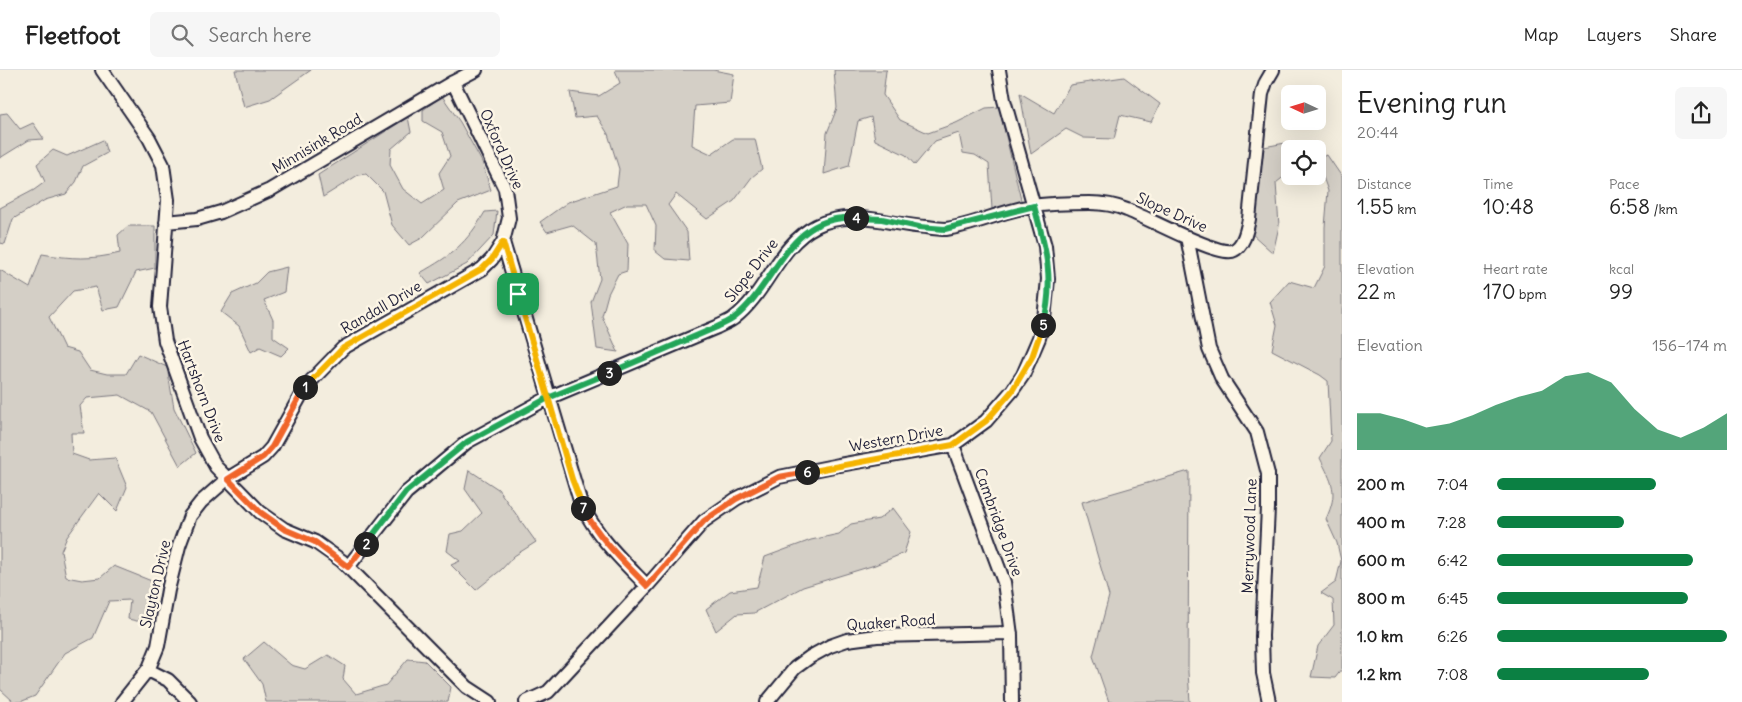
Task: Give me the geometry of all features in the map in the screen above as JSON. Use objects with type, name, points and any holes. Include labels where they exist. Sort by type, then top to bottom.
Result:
[{"type":"street","name":"Hartshorn Drive","points":[[102,70],[149,138],[163,165],[168,200],[160,306],[165,341],[200,438],[216,467],[260,512],[284,529],[315,542],[348,567],[467,687],[490,702]]},
{"type":"street","name":"Minnisink Road","points":[[166,222],[197,219],[221,212],[270,190],[476,70]]},
{"type":"street","name":"Western Drive","points":[[526,702],[546,697],[704,521],[736,499],[779,477],[953,445],[986,421],[1012,391],[1023,375],[1039,338],[1046,306],[1048,279],[1046,246],[1004,100],[999,70]]},
{"type":"street","name":"Slope Drive","points":[[348,567],[406,492],[467,442],[548,398],[717,327],[734,318],[755,295],[792,245],[815,226],[832,220],[850,217],[882,219],[919,227],[945,229],[1034,206],[1106,203],[1127,210],[1187,237],[1224,251],[1232,251],[1239,246],[1245,235],[1249,219],[1262,94],[1272,70]]},
{"type":"street","name":"Oxford Drive","points":[[453,82],[505,189],[509,218],[503,242],[581,504],[591,524],[604,541],[647,586]]},
{"type":"street","name":"Merrywood Lane","points":[[1187,237],[1209,349],[1222,379],[1257,432],[1268,474],[1262,645],[1263,673],[1269,702]]},
{"type":"street","name":"Randall Drive","points":[[228,479],[263,457],[272,447],[306,386],[343,348],[482,269],[492,259],[503,242]]},
{"type":"street","name":"Cambridge Drive","points":[[953,445],[1004,582],[1011,633],[1012,702]]},
{"type":"street","name":"Slayton Drive","points":[[122,702],[148,670],[158,646],[168,590],[179,546],[190,516],[201,502],[228,479]]},
{"type":"street","name":"Quaker Road","points":[[767,702],[795,668],[817,653],[847,640],[877,636],[1011,633]]},
{"type":"street","points":[[148,670],[168,680],[190,702]]},
{"type":"shaded area","points":[[235,70],[311,70],[270,99],[244,107]]},
{"type":"shaded area","points":[[615,70],[713,70],[734,74],[730,103],[695,106],[692,145],[711,154],[733,139],[755,139],[762,169],[752,177],[734,201],[707,219],[676,194],[668,205],[687,232],[689,261],[665,259],[655,251],[656,226],[646,204],[627,204],[610,212],[628,244],[627,271],[618,274],[608,294],[602,316],[618,352],[597,349],[591,302],[600,279],[596,244],[572,225],[547,232],[540,222],[568,202],[617,186],[619,169],[608,134],[597,116],[575,118],[570,92],[599,96],[620,83]]},
{"type":"shaded area","points":[[834,70],[887,70],[883,95],[900,120],[928,133],[956,123],[986,108],[999,107],[1022,204],[992,209],[989,164],[975,155],[963,153],[959,133],[935,141],[915,165],[906,155],[875,140],[871,117],[858,121],[849,166],[824,174],[827,133],[837,108]]},
{"type":"shaded area","points":[[1124,77],[1160,104],[1151,122],[1120,115],[1114,139],[1084,138],[1066,129],[1031,154],[1020,93],[1054,113],[1070,85]]},
{"type":"shaded area","points":[[442,96],[460,122],[482,162],[491,190],[458,203],[422,238],[409,245],[392,225],[383,191],[366,174],[358,175],[323,197],[318,175],[408,117],[411,132],[391,149],[390,165],[403,189],[422,204],[444,190],[439,173],[450,156],[442,132],[423,121],[423,110]]},
{"type":"shaded area","points":[[7,113],[20,129],[33,123],[44,139],[29,140],[0,158],[0,114]]},
{"type":"shaded area","points":[[103,140],[107,153],[83,166],[76,182],[66,194],[45,200],[13,219],[5,244],[0,243],[0,208],[45,182],[37,164],[53,150],[67,156]]},
{"type":"shaded area","points":[[1281,144],[1281,179],[1276,183],[1279,226],[1273,253],[1251,233],[1264,147]]},
{"type":"shaded area","points":[[1326,155],[1342,177],[1342,669],[1335,678],[1311,677],[1318,646],[1334,625],[1333,600],[1321,593],[1336,582],[1341,561],[1337,543],[1326,519],[1333,494],[1331,481],[1320,458],[1331,441],[1328,381],[1272,350],[1277,325],[1270,302],[1289,281],[1314,288],[1325,266],[1325,227],[1328,191],[1326,185]]},
{"type":"shaded area","points":[[497,211],[494,235],[467,264],[429,284],[420,273],[450,254],[465,241],[485,212]]},
{"type":"shaded area","points":[[128,226],[155,226],[155,268],[136,272],[119,307],[103,310],[96,287],[73,291],[49,317],[64,348],[78,352],[90,370],[107,374],[126,374],[138,354],[167,367],[174,408],[196,453],[180,466],[151,412],[120,395],[87,398],[80,406],[84,433],[71,433],[72,454],[89,460],[115,458],[127,487],[117,511],[99,493],[67,537],[61,551],[66,577],[82,580],[100,578],[114,566],[154,582],[150,624],[128,619],[130,600],[109,601],[93,638],[65,653],[35,696],[20,702],[14,702],[0,689],[0,270],[30,288],[42,254],[81,258],[120,253],[118,235]]},
{"type":"shaded area","points":[[287,267],[284,292],[264,300],[273,320],[273,337],[289,348],[281,356],[260,347],[251,352],[239,326],[221,312],[232,294],[256,283],[267,272]]},
{"type":"shaded area","points":[[469,470],[498,489],[536,542],[514,556],[501,570],[476,590],[451,565],[460,561],[447,551],[450,534],[463,531],[482,513],[465,489]]},
{"type":"shaded area","points":[[1189,471],[1188,672],[1190,702],[1109,702],[1093,656],[1109,596],[1082,502]]},
{"type":"shaded area","points":[[893,508],[911,532],[904,553],[875,565],[803,587],[754,613],[737,614],[716,631],[706,609],[730,591],[757,587],[765,557],[811,540],[839,534],[851,524],[879,519]]},
{"type":"shaded area","points":[[264,642],[291,665],[305,669],[328,655],[345,666],[343,679],[356,694],[386,685],[408,659],[425,661],[451,687],[448,702],[266,702],[262,684],[244,659]]},
{"type":"route","points":[[518,294],[503,242],[492,259],[482,269],[343,348],[306,386],[272,447],[263,457],[228,479],[260,512],[284,529],[315,542],[348,567],[406,492],[467,442],[548,398],[717,327],[734,318],[755,295],[792,245],[815,226],[832,220],[850,217],[882,219],[919,227],[945,229],[1034,206],[1046,246],[1048,279],[1048,299],[1044,319],[1032,357],[1023,375],[1000,407],[970,434],[953,445],[779,477],[736,499],[704,521],[647,586],[604,541],[591,524],[581,504],[572,479],[548,398],[518,294]]}]
